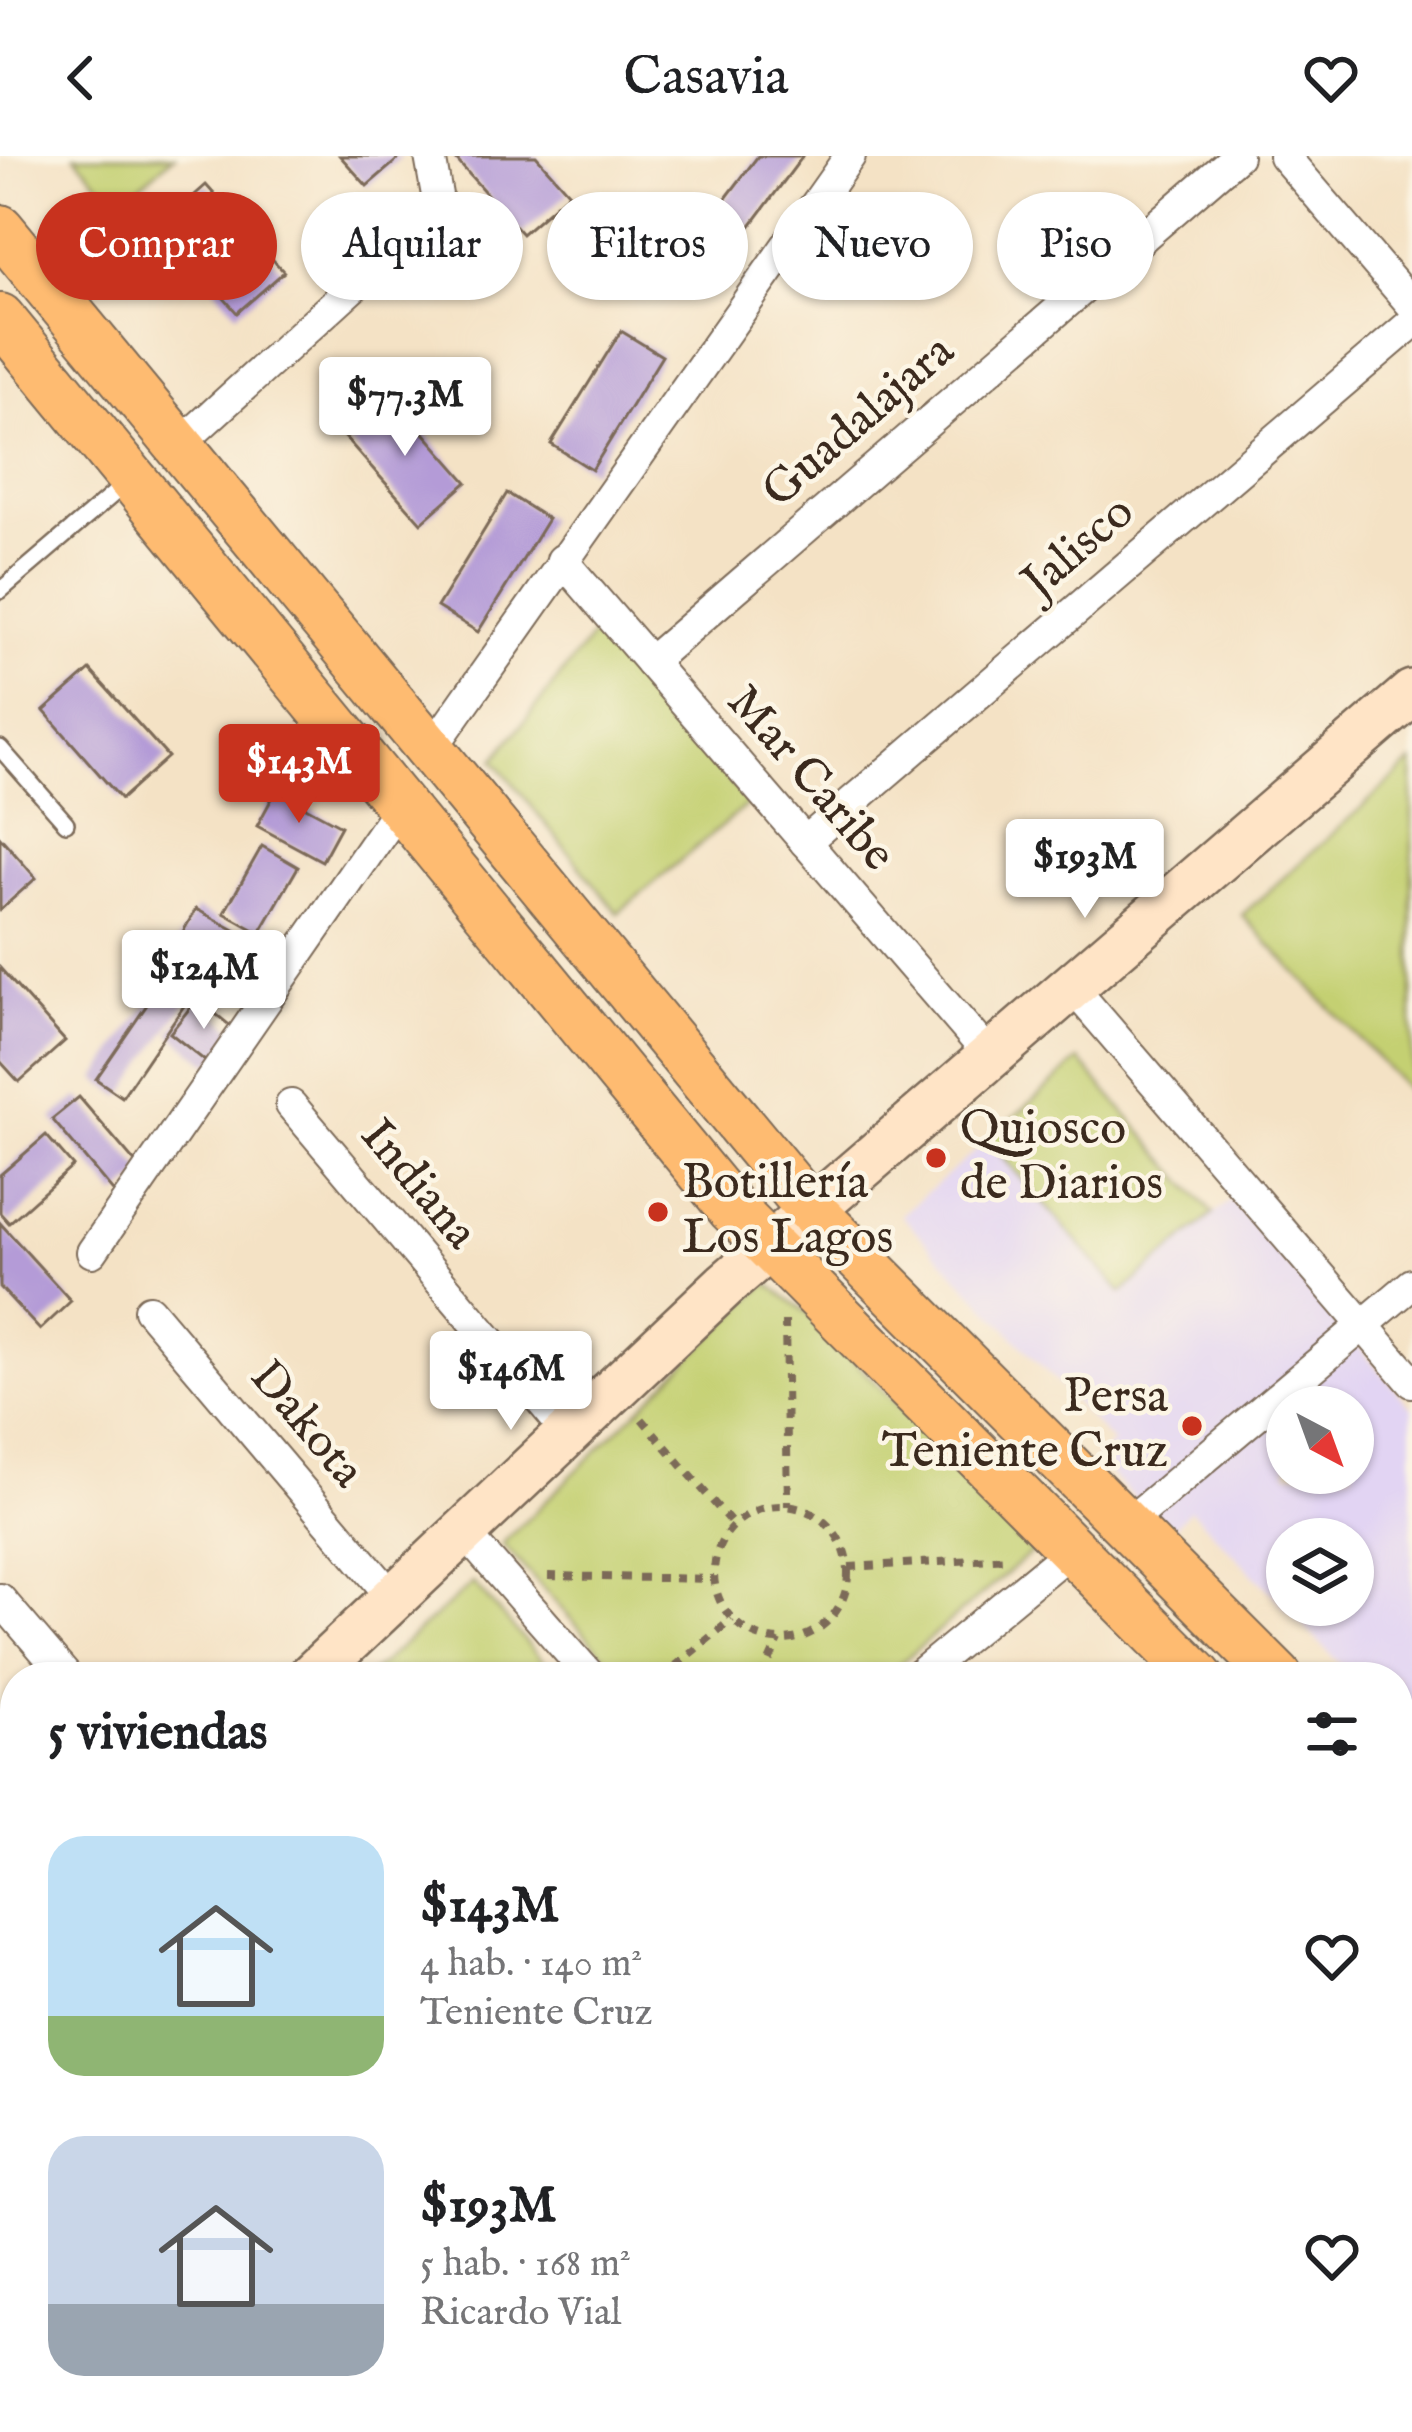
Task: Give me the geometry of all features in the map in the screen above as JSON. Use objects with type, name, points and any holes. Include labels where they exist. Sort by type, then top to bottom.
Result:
[{"type":"main road","points":[[0,229],[812,1210],[1263,1662]]},
{"type":"main road","points":[[0,318],[767,1248],[1184,1662]]},
{"type":"main road","points":[[231,597],[274,562]]},
{"type":"street","points":[[178,446],[432,215],[438,201],[430,156]]},
{"type":"street","points":[[430,751],[850,156]]},
{"type":"street","name":"Guadalajara","points":[[650,662],[1237,156]]},
{"type":"street","points":[[1284,156],[1412,304]]},
{"type":"street","name":"Jalisco","points":[[805,842],[1412,323]]},
{"type":"street","name":"Mar Caribe","points":[[562,560],[990,1056]]},
{"type":"street","points":[[326,1662],[767,1248],[1412,693]]},
{"type":"street","points":[[92,1252],[402,805]]},
{"type":"street","points":[[1072,986],[1412,1382]]},
{"type":"street","name":"Indiana","points":[[291,1105],[568,1434]]},
{"type":"street","points":[[1127,1524],[1412,1284]]},
{"type":"street","name":"Dakota","points":[[149,1310],[393,1598]]},
{"type":"street","points":[[464,1532],[578,1662]]},
{"type":"street","points":[[935,1662],[1071,1550]]},
{"type":"street","points":[[0,1599],[54,1662]]},
{"type":"lane","points":[[0,591],[133,478]]},
{"type":"lane","points":[[0,748],[66,823]]},
{"type":"path","points":[[785,1304],[788,1506]]},
{"type":"path","points":[[642,1419],[734,1526]]},
{"type":"path","points":[[788,1506],[830,1526],[849,1568],[837,1610],[802,1637],[779,1640],[746,1630],[732,1619],[715,1579],[716,1559],[734,1526],[768,1507],[788,1506]]},
{"type":"path","points":[[849,1568],[961,1565],[1071,1550]]},
{"type":"path","points":[[501,1575],[715,1579]]},
{"type":"path","points":[[680,1662],[732,1619]]},
{"type":"path","points":[[769,1662],[779,1640]]},
{"type":"shaded area","name":"Persa Teniente Cruz","points":[[988,1140],[1122,1292],[1231,1200],[1412,1408],[1412,1662],[1338,1662],[1304,1626],[1374,1626],[1374,1518],[1266,1518],[1266,1587],[1190,1509],[1170,1533],[1095,1459],[1113,1443],[901,1215]]},
{"type":"green space","points":[[75,156],[174,156],[133,192],[107,192]]},
{"type":"green space","points":[[599,627],[749,803],[618,913],[494,760]]},
{"type":"green space","points":[[1412,762],[1412,1095],[1242,915]]},
{"type":"green space","points":[[1079,1060],[1213,1214],[1122,1293],[988,1140]]},
{"type":"green space","points":[[767,1283],[808,1314],[1037,1548],[902,1662],[610,1662],[502,1544]]},
{"type":"green space","points":[[473,1583],[544,1662],[383,1662]]},
{"type":"building","points":[[340,156],[402,156],[367,186]]},
{"type":"building","points":[[453,156],[536,156],[568,192],[547,192],[547,212],[523,233],[523,192],[485,192]]},
{"type":"building","points":[[758,156],[803,156],[748,229],[748,192],[731,192]]},
{"type":"building","points":[[225,300],[252,300],[237,313]]},
{"type":"building","points":[[621,331],[662,356],[592,470],[551,444]]},
{"type":"building","points":[[390,394],[467,482],[421,523],[344,436]]},
{"type":"building","points":[[507,493],[548,519],[478,632],[437,607]]},
{"type":"building","points":[[90,670],[168,757],[121,799],[44,711]]},
{"type":"building","points":[[276,791],[341,826],[322,861],[257,826]]},
{"type":"building","points":[[0,837],[36,878],[0,910]]},
{"type":"building","points":[[262,846],[298,867],[260,933],[224,913]]},
{"type":"building","points":[[196,909],[271,950],[252,986],[176,944]]},
{"type":"building","points":[[0,968],[65,1041],[19,1082],[0,1061]]},
{"type":"building","points":[[166,977],[192,994],[122,1097],[96,1079]]},
{"type":"building","points":[[197,999],[238,1032],[210,1065],[170,1033]]},
{"type":"building","points":[[79,1097],[144,1173],[117,1196],[52,1119]]},
{"type":"building","points":[[46,1135],[73,1166],[9,1223],[0,1213],[0,1175]]},
{"type":"building","points":[[0,1223],[71,1301],[40,1330],[0,1287]]},
{"type":"place","name":"Quiosco de Diarios","points":[[936,1158]]},
{"type":"place","name":"Botillería Los Lagos","points":[[658,1212]]},
{"type":"place","name":"Persa Teniente Cruz","points":[[1192,1426]]}]
